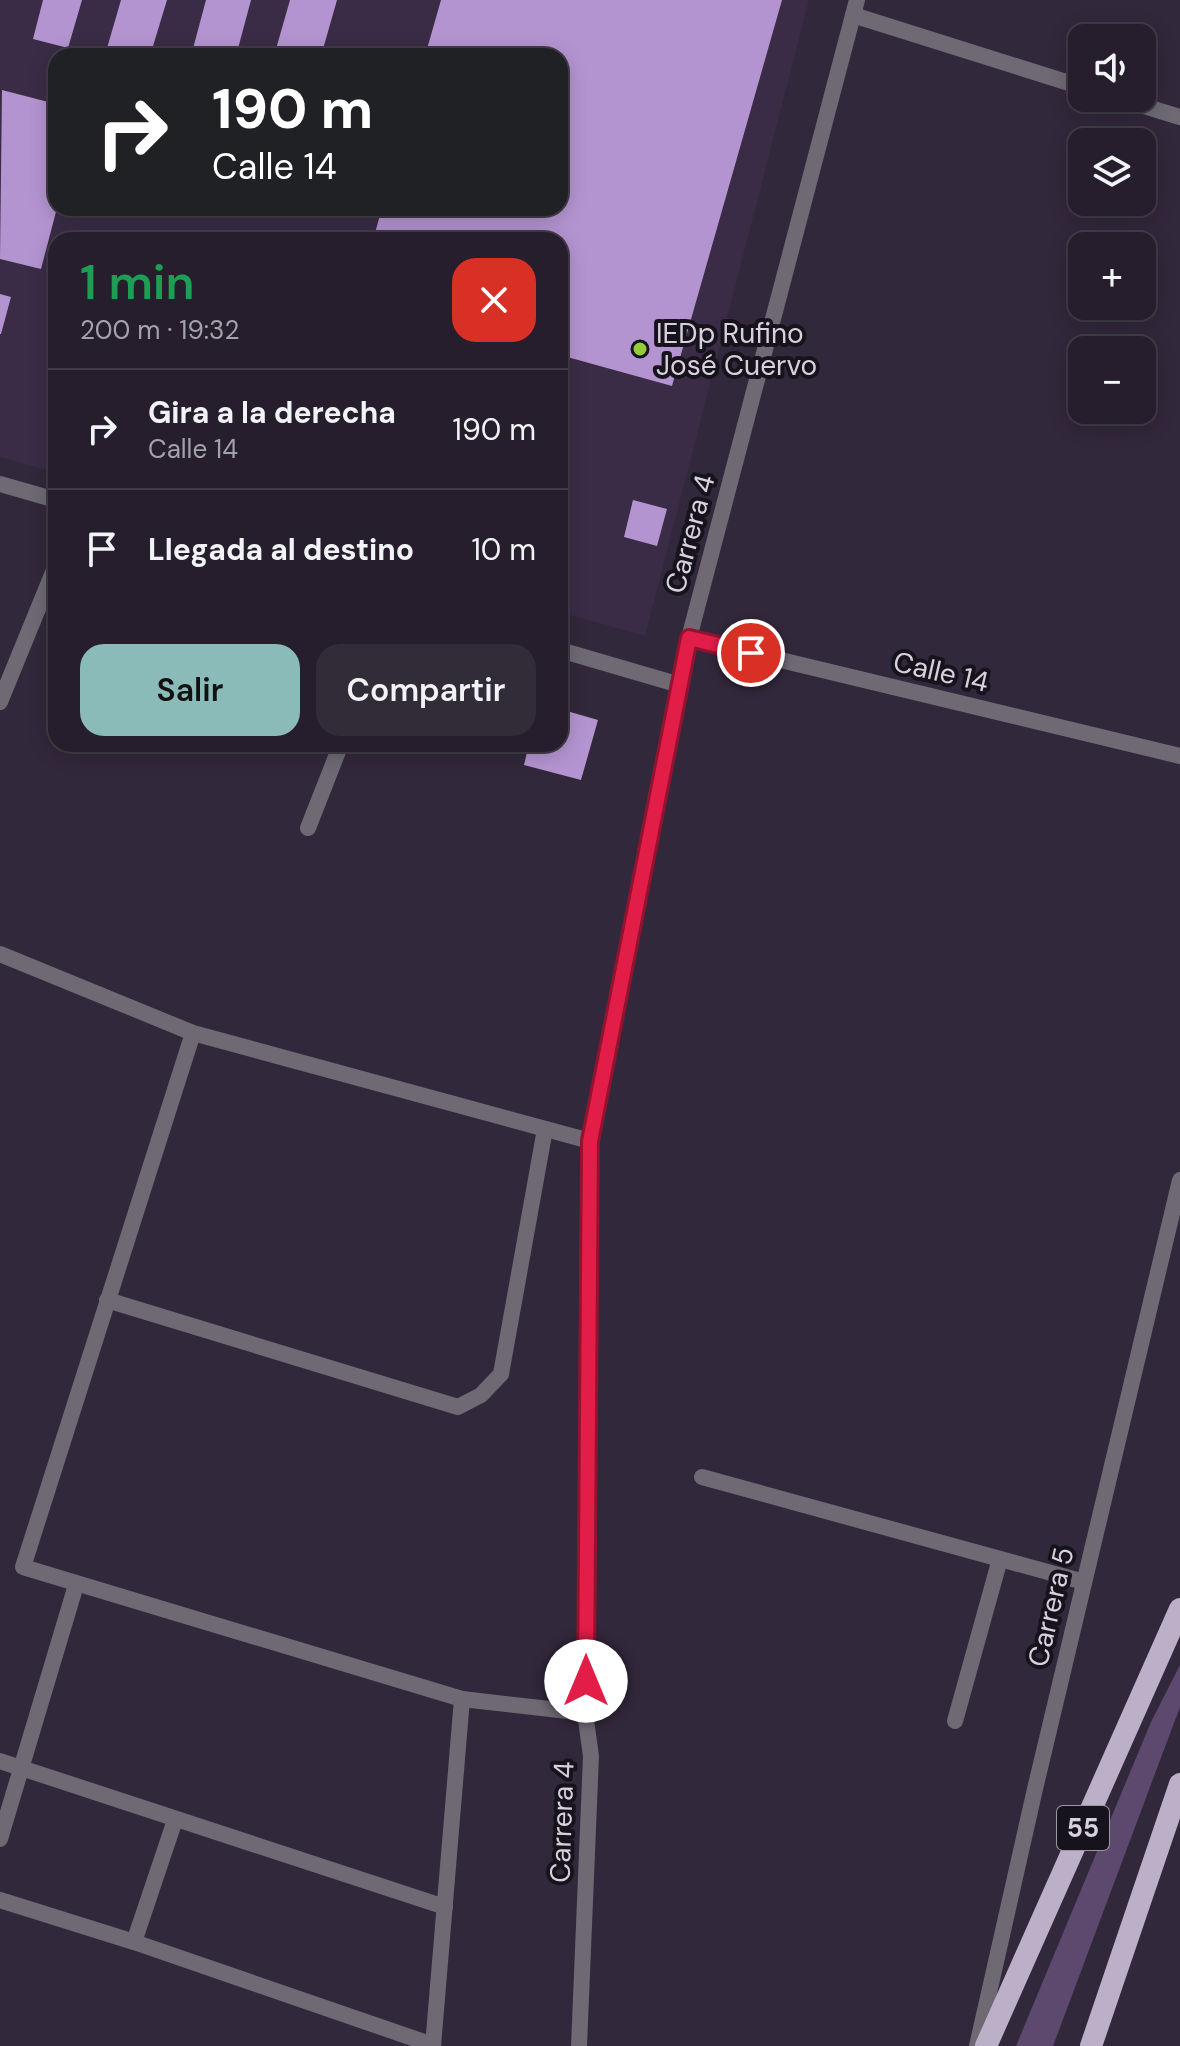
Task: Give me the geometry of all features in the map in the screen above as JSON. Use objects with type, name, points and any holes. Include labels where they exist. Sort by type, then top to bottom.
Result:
[{"type":"highway","name":"55","points":[[986,2046],[1180,1609]]},
{"type":"highway","points":[[1091,2046],[1180,1784]]},
{"type":"street","points":[[855,8],[1068,82]]},
{"type":"street","name":"Carrera 4","points":[[579,2046],[591,1756],[585,1713],[590,1141],[689,638],[855,8]]},
{"type":"street","points":[[1156,110],[1180,117]]},
{"type":"street","points":[[0,484],[48,498]]},
{"type":"street","points":[[0,702],[48,585]]},
{"type":"street","name":"Calle 14","points":[[689,638],[1180,756]]},
{"type":"street","points":[[568,652],[680,685]]},
{"type":"street","points":[[308,828],[338,752]]},
{"type":"street","points":[[0,954],[193,1033],[590,1141]]},
{"type":"street","points":[[193,1033],[23,1567],[462,1699],[585,1713]]},
{"type":"street","points":[[107,1300],[458,1407],[481,1395],[501,1374],[545,1129]]},
{"type":"street","name":"Carrera 5","points":[[977,2046],[1180,1180]]},
{"type":"street","points":[[702,1477],[1084,1582]]},
{"type":"street","points":[[955,1721],[1000,1559]]},
{"type":"street","points":[[0,1839],[76,1585]]},
{"type":"street","points":[[0,1900],[134,1942],[433,2046],[462,1699]]},
{"type":"street","points":[[0,1761],[445,1907]]},
{"type":"street","points":[[134,1942],[175,1820]]},
{"type":"shaded area","name":"IEDp Rufino José Cuervo","points":[[0,0],[809,0],[645,636],[568,614],[568,232],[48,232],[48,471],[0,457]]},
{"type":"shaded area","points":[[1180,1665],[1180,1707],[1053,2046],[1016,2046],[1151,1722]]},
{"type":"building","points":[[43,0],[82,0],[68,48],[33,39]]},
{"type":"building","points":[[121,0],[167,0],[152,48],[107,48]]},
{"type":"building","points":[[206,0],[251,0],[238,48],[193,48]]},
{"type":"building","points":[[290,0],[337,0],[323,48],[276,48]]},
{"type":"building","points":[[441,0],[782,0],[672,386],[568,357],[568,232],[375,232],[380,216],[568,216],[568,48],[427,48]]},
{"type":"building","points":[[2,90],[48,102],[48,216],[55,216],[51,232],[48,232],[41,269],[0,259]]},
{"type":"building","points":[[0,294],[11,297],[1,334],[0,334]]},
{"type":"building","points":[[633,500],[667,509],[657,546],[624,537]]},
{"type":"building","points":[[568,711],[598,720],[581,780],[524,765],[527,752],[568,752]]},
{"type":"place","name":"IEDp Rufino José Cuervo","points":[[640,349]]},
{"type":"route","points":[[586,1681],[590,1141],[689,638],[751,653]]}]
